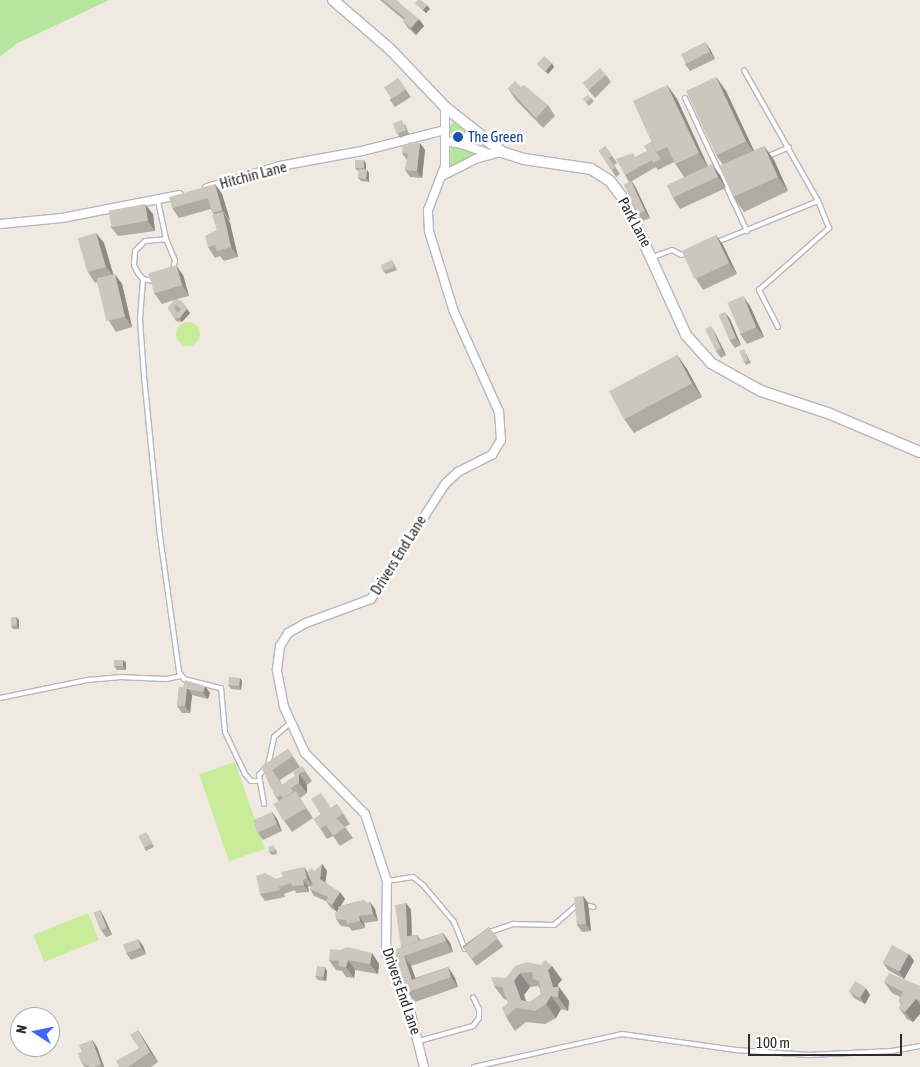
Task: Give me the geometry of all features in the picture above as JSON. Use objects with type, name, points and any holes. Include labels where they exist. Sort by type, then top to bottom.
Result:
[{"type":"street","name":"Park Lane","points":[[333,0],[390,49],[445,106],[502,152],[600,174],[625,201],[653,257],[686,335],[719,369],[761,391],[828,413],[920,452]]},
{"type":"street","name":"Drivers End Lane","points":[[424,1067],[407,999],[386,953],[386,881],[365,814],[305,753],[290,723],[279,694],[277,670],[280,646],[288,633],[306,623],[371,599],[445,484],[458,472],[492,455],[501,440],[499,412],[454,312],[429,231],[428,210],[442,176],[446,141],[445,106]]},
{"type":"street","points":[[462,144],[472,129]]},
{"type":"street","name":"Hitchin Lane","points":[[195,191],[280,166],[362,151],[445,130]]},
{"type":"street","points":[[446,141],[462,144],[490,154]]},
{"type":"street","points":[[442,176],[490,154],[502,152]]},
{"type":"street","points":[[0,224],[62,218],[158,201],[186,193]]},
{"type":"lane","points":[[744,70],[789,147],[818,202],[829,228],[759,290],[778,327]]},
{"type":"lane","points":[[685,98],[724,176],[747,232]]},
{"type":"lane","points":[[756,162],[789,147]]},
{"type":"lane","points":[[724,176],[732,173]]},
{"type":"lane","points":[[158,201],[166,239],[176,260],[168,277]]},
{"type":"lane","points":[[709,245],[747,232],[818,202]]},
{"type":"lane","points":[[166,239],[145,241],[135,251],[134,265],[144,278],[140,320],[144,376],[160,536],[181,676]]},
{"type":"lane","points":[[653,257],[672,250],[681,255],[691,252]]},
{"type":"lane","points":[[144,278],[160,280]]},
{"type":"lane","points":[[0,698],[86,680],[119,677],[166,679],[181,676],[192,682],[221,688],[225,732],[245,774],[251,781],[258,781]]},
{"type":"lane","points":[[264,804],[258,781],[268,766],[272,740],[290,723]]},
{"type":"lane","points":[[386,881],[413,877],[454,922],[465,949],[470,945]]},
{"type":"lane","points":[[482,937],[506,925],[554,925],[579,902],[593,907]]},
{"type":"lane","points":[[419,1041],[473,1026],[479,1018],[479,1009],[472,997]]},
{"type":"lane","points":[[474,1067],[622,1034],[736,1050],[809,1055],[892,1051],[920,1046]]},
{"type":"green space","points":[[0,0],[109,0],[16,44],[0,57]]},
{"type":"green space","points":[[453,122],[459,122],[463,129],[459,136],[453,136],[449,132],[449,126]]},
{"type":"green space","points":[[454,146],[477,153],[477,155],[451,168],[449,166],[450,150]]},
{"type":"green space","points":[[188,322],[196,326],[200,334],[196,342],[188,346],[180,342],[176,334],[180,326]]},
{"type":"green space","points":[[235,762],[265,849],[229,861],[199,774]]},
{"type":"green space","points":[[88,913],[99,940],[44,962],[33,935]]},
{"type":"building","points":[[383,0],[396,0],[419,19],[411,28],[403,21],[405,18]]},
{"type":"building","points":[[418,0],[427,5],[423,10],[415,3]]},
{"type":"building","points":[[705,42],[710,52],[686,64],[681,54]]},
{"type":"building","points":[[544,56],[552,63],[545,72],[537,64]]},
{"type":"building","points":[[600,68],[606,75],[589,90],[583,83]]},
{"type":"building","points":[[716,77],[746,141],[716,155],[686,91]]},
{"type":"building","points":[[398,78],[406,90],[392,99],[384,88]]},
{"type":"building","points":[[515,81],[521,87],[524,85],[548,105],[536,118],[508,88]]},
{"type":"building","points":[[667,85],[699,153],[675,164],[667,147],[656,152],[633,101]]},
{"type":"building","points":[[588,95],[591,98],[586,103],[583,99]]},
{"type":"building","points":[[402,120],[406,130],[397,134],[393,124]]},
{"type":"building","points":[[409,142],[420,143],[417,171],[405,170],[408,154],[402,153],[403,145],[408,146]]},
{"type":"building","points":[[651,142],[661,159],[653,163],[652,160],[625,175],[616,159],[633,153],[636,158],[647,151],[644,146]]},
{"type":"building","points":[[605,146],[612,156],[609,158],[615,167],[611,170],[599,151]]},
{"type":"building","points":[[764,146],[778,177],[733,197],[719,166]]},
{"type":"building","points":[[355,160],[364,160],[364,168],[355,168]]},
{"type":"building","points":[[712,164],[718,177],[673,198],[667,185]]},
{"type":"building","points":[[359,169],[367,170],[366,179],[358,178]]},
{"type":"building","points":[[631,181],[645,211],[638,214],[624,184]]},
{"type":"building","points":[[215,184],[222,210],[212,213],[208,198],[172,208],[169,197]]},
{"type":"building","points":[[145,204],[148,221],[112,227],[109,210]]},
{"type":"building","points":[[223,212],[231,247],[217,251],[215,245],[208,247],[205,236],[217,230],[212,215]]},
{"type":"building","points":[[96,233],[106,267],[87,272],[78,238]]},
{"type":"building","points":[[716,235],[729,263],[695,279],[682,251]]},
{"type":"building","points":[[392,260],[394,267],[383,271],[381,265]]},
{"type":"building","points":[[176,265],[182,285],[154,294],[148,273]]},
{"type":"building","points":[[115,274],[125,317],[106,321],[96,278]]},
{"type":"building","points":[[743,296],[756,327],[741,334],[727,303]]},
{"type":"building","points":[[175,299],[181,300],[187,309],[180,318],[174,318],[168,308]],"holes":[[[176,305],[181,309],[178,313],[174,308]]]},
{"type":"building","points":[[725,312],[736,338],[729,341],[719,315]]},
{"type":"building","points":[[711,326],[721,348],[716,351],[705,329]]},
{"type":"building","points":[[744,349],[748,360],[744,362],[739,351]]},
{"type":"building","points":[[677,355],[692,383],[624,419],[609,391]]},
{"type":"building","points":[[11,617],[16,617],[17,625],[11,626]]},
{"type":"building","points":[[114,660],[123,660],[123,666],[114,666]]},
{"type":"building","points":[[229,677],[240,678],[239,686],[228,685]]},
{"type":"building","points":[[185,680],[205,686],[203,692],[187,688],[185,706],[177,706],[179,687],[183,687]]},
{"type":"building","points":[[288,749],[293,756],[272,770],[282,785],[295,776],[293,772],[302,766],[305,771],[299,774],[299,783],[291,788],[293,792],[283,798],[281,795],[276,798],[261,767]]},
{"type":"building","points":[[296,791],[306,808],[283,821],[273,804]]},
{"type":"building","points":[[321,793],[331,808],[337,804],[343,814],[336,818],[345,827],[333,836],[326,825],[320,829],[314,819],[321,815],[311,799]]},
{"type":"building","points":[[272,812],[277,824],[258,832],[253,820]]},
{"type":"building","points":[[146,832],[152,843],[144,848],[138,836]]},
{"type":"building","points":[[274,845],[275,851],[269,852],[268,847]]},
{"type":"building","points":[[322,864],[320,879],[340,892],[332,905],[326,901],[328,897],[310,889],[313,884],[307,873],[311,868],[315,871]]},
{"type":"building","points":[[304,867],[307,878],[303,880],[304,885],[292,886],[291,883],[279,887],[280,890],[260,894],[256,876],[265,873],[276,879],[283,877],[281,872]]},
{"type":"building","points":[[583,896],[586,924],[577,925],[574,897]]},
{"type":"building","points":[[364,900],[365,903],[370,902],[373,914],[359,916],[360,921],[347,924],[346,920],[336,919],[335,913],[339,911],[338,907]]},
{"type":"building","points":[[406,903],[407,936],[417,935],[418,941],[401,947],[395,905]]},
{"type":"building","points":[[100,910],[107,928],[100,930],[93,913]]},
{"type":"building","points":[[489,927],[498,938],[472,959],[463,948]]},
{"type":"building","points":[[443,933],[446,941],[404,956],[412,980],[448,967],[451,977],[408,992],[393,950]]},
{"type":"building","points":[[138,939],[141,947],[126,953],[123,945]]},
{"type":"building","points":[[892,945],[909,954],[899,972],[883,963]]},
{"type":"building","points":[[347,947],[372,953],[370,964],[348,960],[346,967],[338,966],[339,961],[329,960],[330,949],[341,950]]},
{"type":"building","points":[[545,960],[552,966],[548,970],[553,987],[559,987],[558,997],[551,996],[546,1004],[535,1011],[516,1008],[506,1017],[502,1008],[508,1003],[502,987],[494,986],[491,977],[506,978],[515,966],[527,962],[541,965]],"holes":[[[532,972],[533,979],[539,981],[541,994],[530,1002],[521,1000],[514,981],[520,973]]]},
{"type":"building","points":[[317,966],[325,967],[324,977],[316,976]]},
{"type":"building","points":[[889,973],[920,986],[920,1001],[916,999],[905,1012],[899,1008],[902,1003],[899,1001],[903,992],[884,982]]},
{"type":"building","points":[[855,981],[866,988],[860,998],[849,991]]},
{"type":"building","points":[[138,1030],[150,1052],[128,1067],[119,1067],[116,1061],[139,1048],[130,1035]]},
{"type":"building","points":[[92,1040],[101,1064],[90,1067],[81,1062],[78,1053],[82,1052],[79,1045]]},
{"type":"place","name":"The Green","points":[[458,137]]}]
